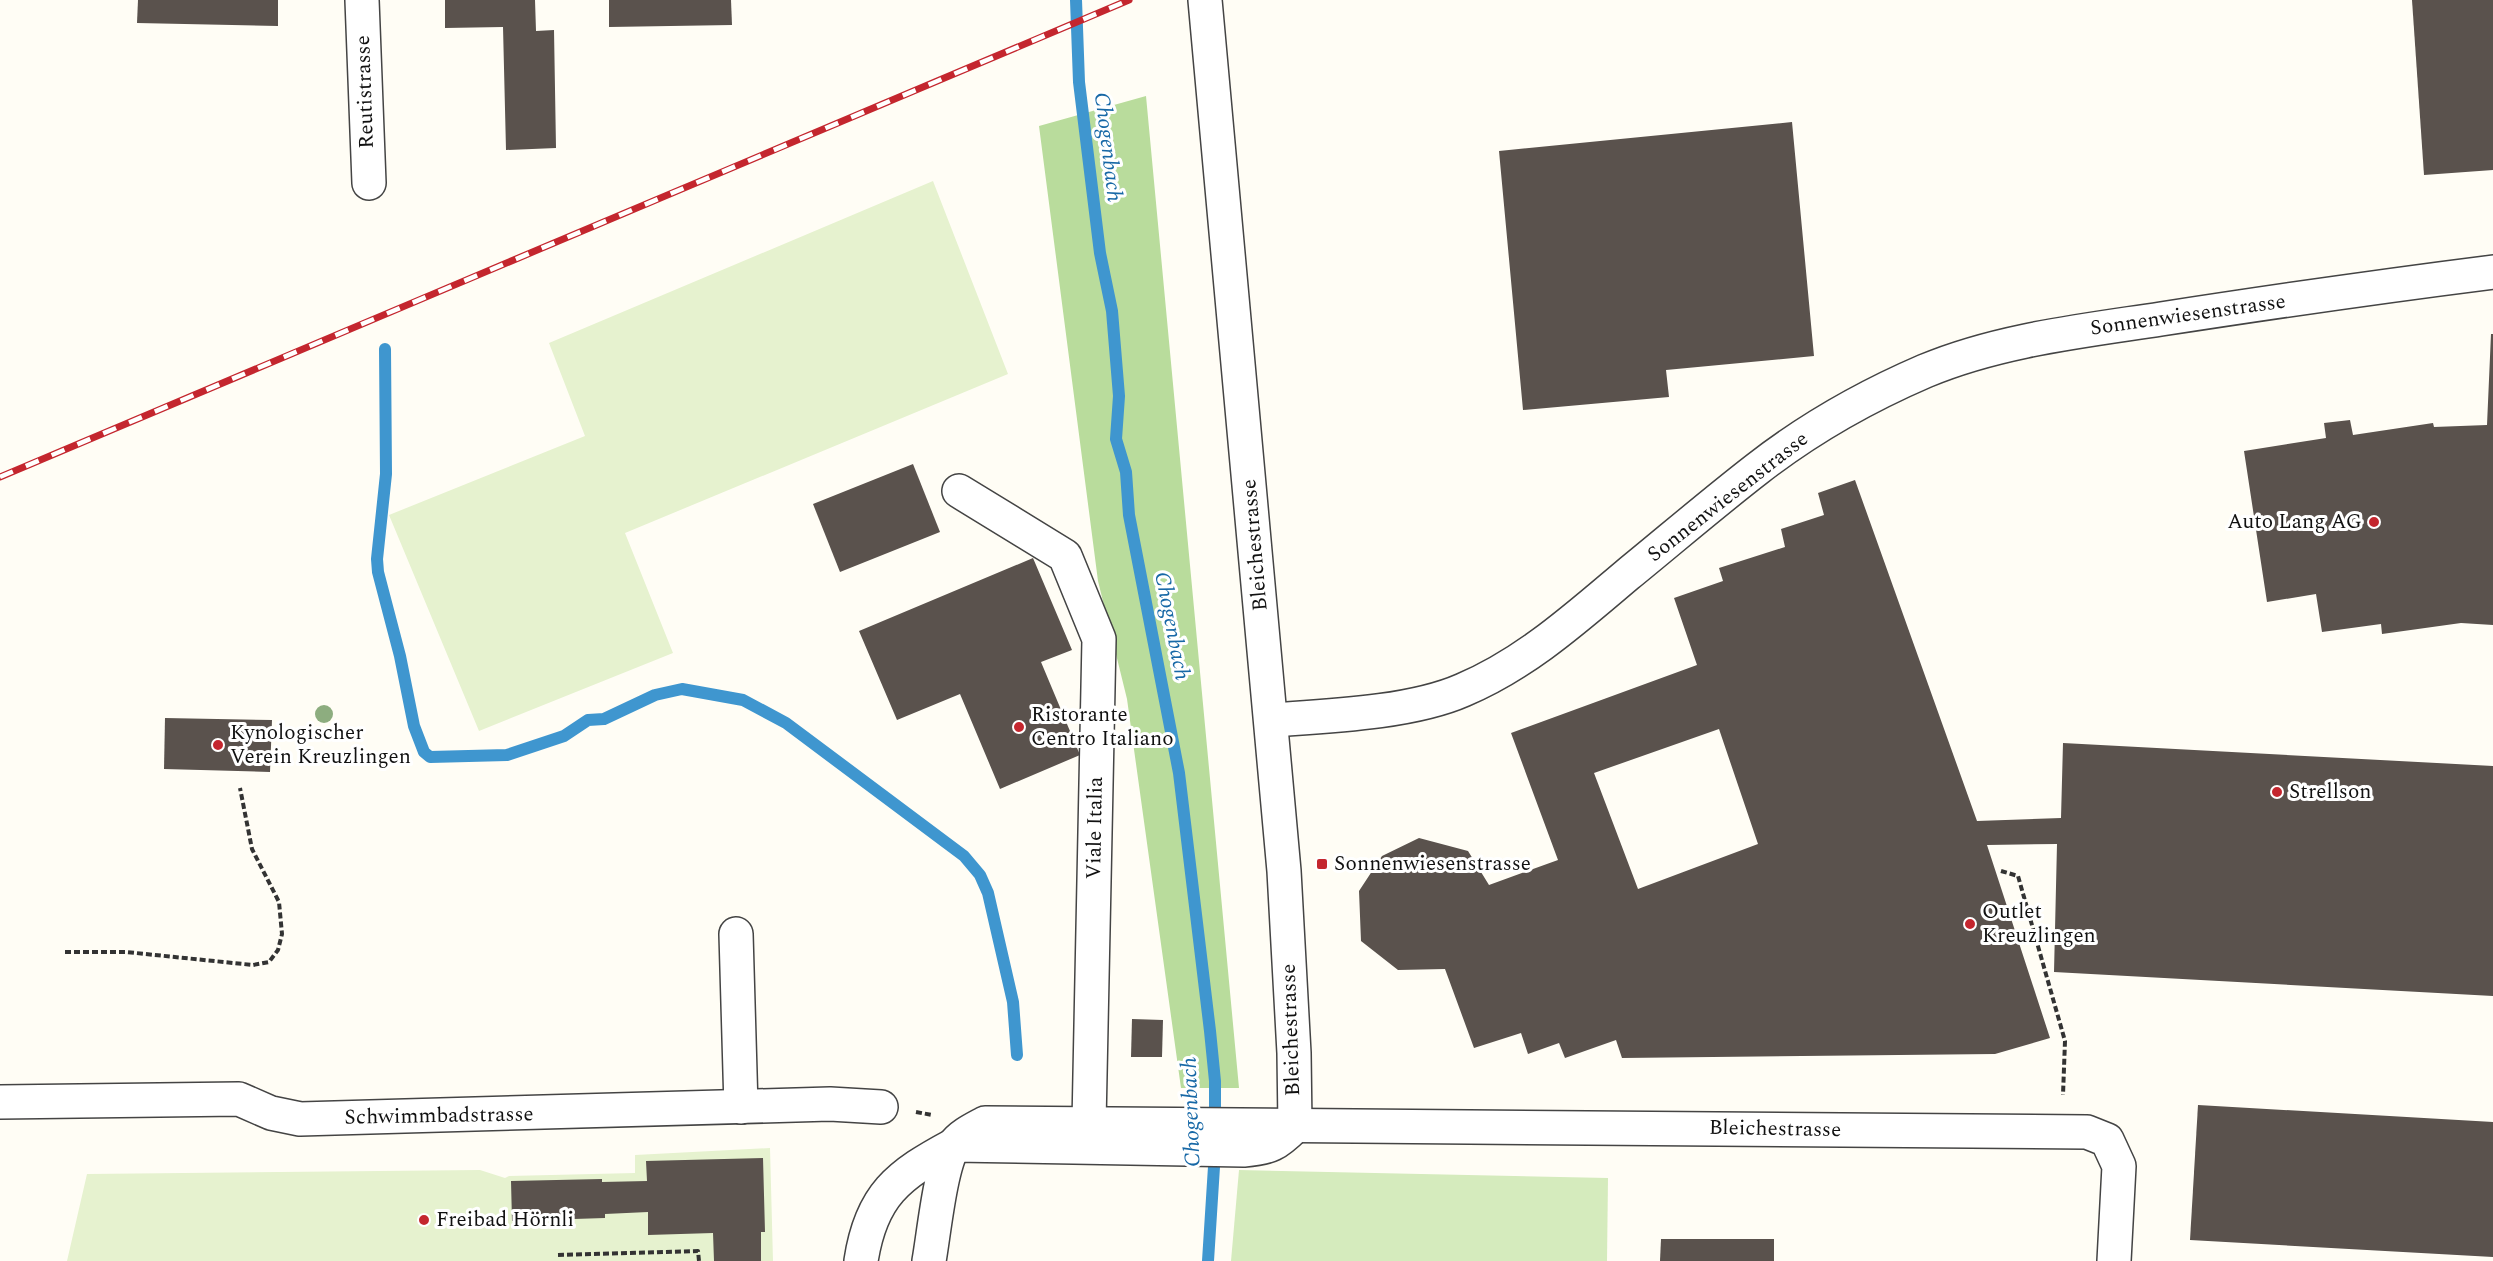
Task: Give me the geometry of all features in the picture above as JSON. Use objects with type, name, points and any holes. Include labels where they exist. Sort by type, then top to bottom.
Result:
[{"type":"street","name":"Reutistrasse","points":[[362,0],[369,183]]},
{"type":"street","name":"Bleichestrasse","points":[[1205,0],[1284,871],[1294,1053],[1295,1126],[2087,1132],[2107,1140],[2119,1166],[2114,1261]]},
{"type":"street","name":"Sonnenwiesenstrasse","points":[[1271,720],[1332,716],[1418,703],[1459,692],[1502,672],[1557,633],[1759,467],[1812,431],[1870,398],[1927,370],[1996,348],[2088,329],[2493,272]]},
{"type":"street","name":"Viale Italia","points":[[959,491],[1065,556],[1099,639],[1089,1124]]},
{"type":"street","points":[[736,934],[741,1107]]},
{"type":"street","name":"Schwimmbadstrasse","points":[[0,1102],[239,1099],[271,1113],[300,1119],[830,1104],[881,1107]]},
{"type":"street","points":[[861,1261],[872,1217],[889,1189],[914,1169],[985,1123],[1089,1124],[1192,1136]]},
{"type":"street","points":[[954,1145],[1192,1136],[1246,1137],[1295,1126]]},
{"type":"street","points":[[929,1261],[942,1187],[954,1145]]},
{"type":"path","points":[[65,952],[126,952],[253,965],[269,962],[278,950],[282,934],[279,902],[252,849],[240,788]]},
{"type":"path","points":[[2001,871],[2018,876],[2065,1041],[2063,1097]]},
{"type":"path","points":[[558,1255],[698,1251],[699,1261]]},
{"type":"green space","points":[[1146,96],[1239,1088],[1181,1088],[1127,699],[1098,581],[1039,126]]},
{"type":"green space","points":[[933,181],[1008,374],[625,533],[673,653],[479,731],[389,515],[585,436],[549,343]]},
{"type":"green space","name":"Freibad Hörnli","points":[[770,1148],[773,1261],[67,1261],[87,1174],[480,1170],[505,1178],[509,1176],[635,1173],[635,1155]]},
{"type":"green space","points":[[1239,1170],[1608,1178],[1607,1261],[1231,1261]]},
{"type":"building","points":[[138,0],[278,0],[278,26],[137,23]]},
{"type":"building","points":[[445,0],[535,0],[536,31],[554,30],[556,148],[506,150],[503,27],[445,28]]},
{"type":"building","points":[[609,0],[731,0],[732,25],[609,27]]},
{"type":"building","points":[[2412,0],[2493,0],[2493,170],[2424,175]]},
{"type":"building","points":[[1792,122],[1814,356],[1666,370],[1669,397],[1523,410],[1499,151]]},
{"type":"building","name":"Auto Lang AG","points":[[2491,334],[2493,334],[2493,625],[2461,623],[2382,634],[2381,624],[2322,632],[2316,594],[2267,602],[2244,451],[2326,438],[2324,423],[2350,420],[2353,435],[2433,423],[2434,427],[2487,425]]},
{"type":"building","points":[[913,464],[940,532],[840,572],[813,504]]},
{"type":"building","name":"Strellson","points":[[1855,480],[1977,821],[2061,818],[2063,743],[2493,766],[2493,996],[2054,972],[2057,844],[1987,845],[2050,1038],[1995,1054],[1622,1058],[1616,1040],[1565,1058],[1559,1043],[1528,1054],[1521,1033],[1474,1048],[1445,969],[1398,970],[1361,941],[1359,891],[1382,856],[1419,838],[1468,851],[1489,885],[1558,860],[1511,733],[1697,665],[1674,598],[1723,581],[1719,568],[1785,547],[1781,529],[1824,515],[1818,493]],"holes":[[[1719,729],[1758,844],[1638,889],[1594,773]]]},
{"type":"building","points":[[1033,558],[1072,650],[1041,662],[1080,755],[1000,789],[960,694],[897,720],[859,631]]},
{"type":"building","name":"Kynologischer Verein Kreuzlingen","points":[[165,718],[272,720],[270,772],[164,769]]},
{"type":"building","points":[[1132,1019],[1163,1020],[1162,1057],[1131,1057]]},
{"type":"building","points":[[2198,1105],[2493,1122],[2493,1257],[2190,1240]]},
{"type":"building","points":[[763,1158],[765,1232],[761,1232],[761,1261],[714,1261],[713,1233],[648,1235],[648,1212],[605,1214],[605,1218],[512,1221],[511,1181],[602,1179],[602,1182],[647,1181],[646,1161]]},
{"type":"building","points":[[1661,1239],[1774,1239],[1774,1261],[1660,1261]]},
{"type":"waterway","name":"Chogenbach","points":[[1076,0],[1079,82],[1100,253],[1112,311],[1119,396],[1116,439],[1126,472],[1129,515],[1179,773],[1210,1031],[1215,1081],[1215,1124]]},
{"type":"waterway","points":[[385,349],[386,474],[377,559],[378,572],[400,656],[414,726],[424,752],[430,757],[507,755],[564,736],[588,720],[604,719],[655,695],[682,689],[743,700],[786,723],[964,856],[980,875],[988,893],[1013,1002],[1017,1055]]},
{"type":"waterway","name":"Chogenbach","points":[[1208,1261],[1215,1151]]},
{"type":"railway","points":[[0,477],[1129,0]]},
{"type":"place","name":"Auto Lang AG","points":[[2374,522]]},
{"type":"place","name":"Ristorante Centro Italiano","points":[[1019,727]]},
{"type":"place","name":"Kynologischer Verein Kreuzlingen","points":[[218,745]]},
{"type":"place","name":"Strellson","points":[[2277,792]]},
{"type":"place","name":"Sonnenwiesenstrasse","points":[[1322,864]]},
{"type":"place","name":"Outlet Kreuzlingen","points":[[1970,924]]},
{"type":"place","name":"Freibad Hörnli","points":[[424,1220]]}]
